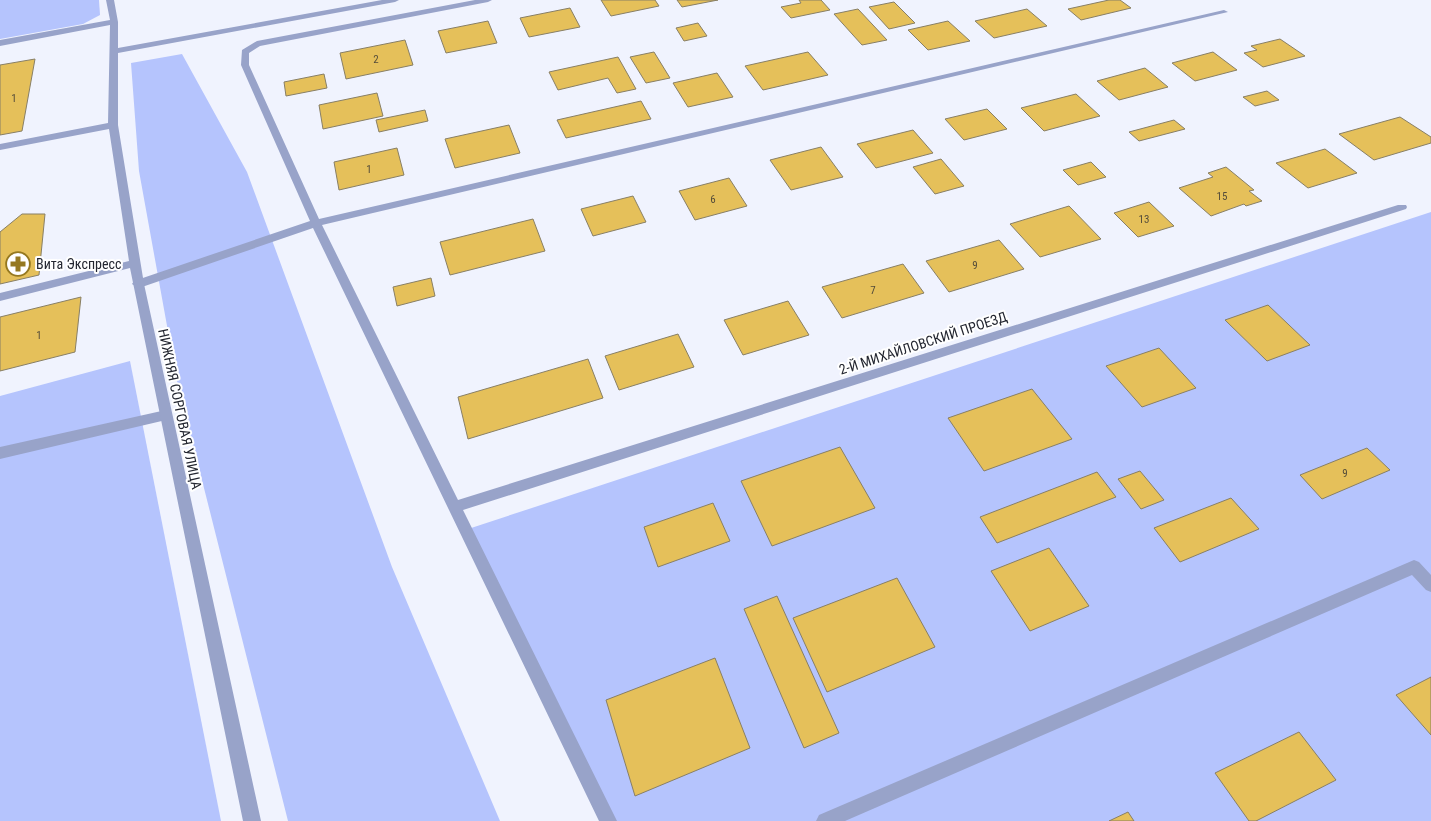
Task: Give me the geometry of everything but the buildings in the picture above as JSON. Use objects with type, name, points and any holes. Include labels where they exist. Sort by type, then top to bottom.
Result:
[{"type":"street","name":"НИЖНЯЯ СОРГОВАЯ УЛИЦА","points":[[110,0],[114,22],[113,125],[138,284],[252,821]]},
{"type":"street","points":[[113,51],[395,0]]},
{"type":"street","points":[[488,0],[257,44],[245,52],[245,65],[316,223],[608,821]]},
{"type":"street","points":[[138,284],[316,223],[1224,12]]},
{"type":"street","points":[[0,43],[114,22]]},
{"type":"street","points":[[0,147],[113,125]]},
{"type":"street","name":"2-Й МИХАЙЛОВСКИЙ ПРОЕЗД","points":[[454,507],[1402,207]]},
{"type":"street","points":[[0,296],[135,264]]},
{"type":"street","points":[[0,453],[166,415]]},
{"type":"street","points":[[825,821],[1414,567],[1431,586]]},
{"type":"shaded area","points":[[0,0],[99,0],[100,15],[83,24],[0,39]]},
{"type":"shaded area","points":[[182,54],[247,172],[392,567],[500,821],[288,821],[177,381],[139,171],[131,63]]},
{"type":"shaded area","points":[[1431,212],[1431,821],[600,821],[462,531]]},
{"type":"shaded area","points":[[130,361],[221,821],[0,821],[0,396]]},
{"type":"place","name":"Вита Экспресс","points":[[18,264]]}]
